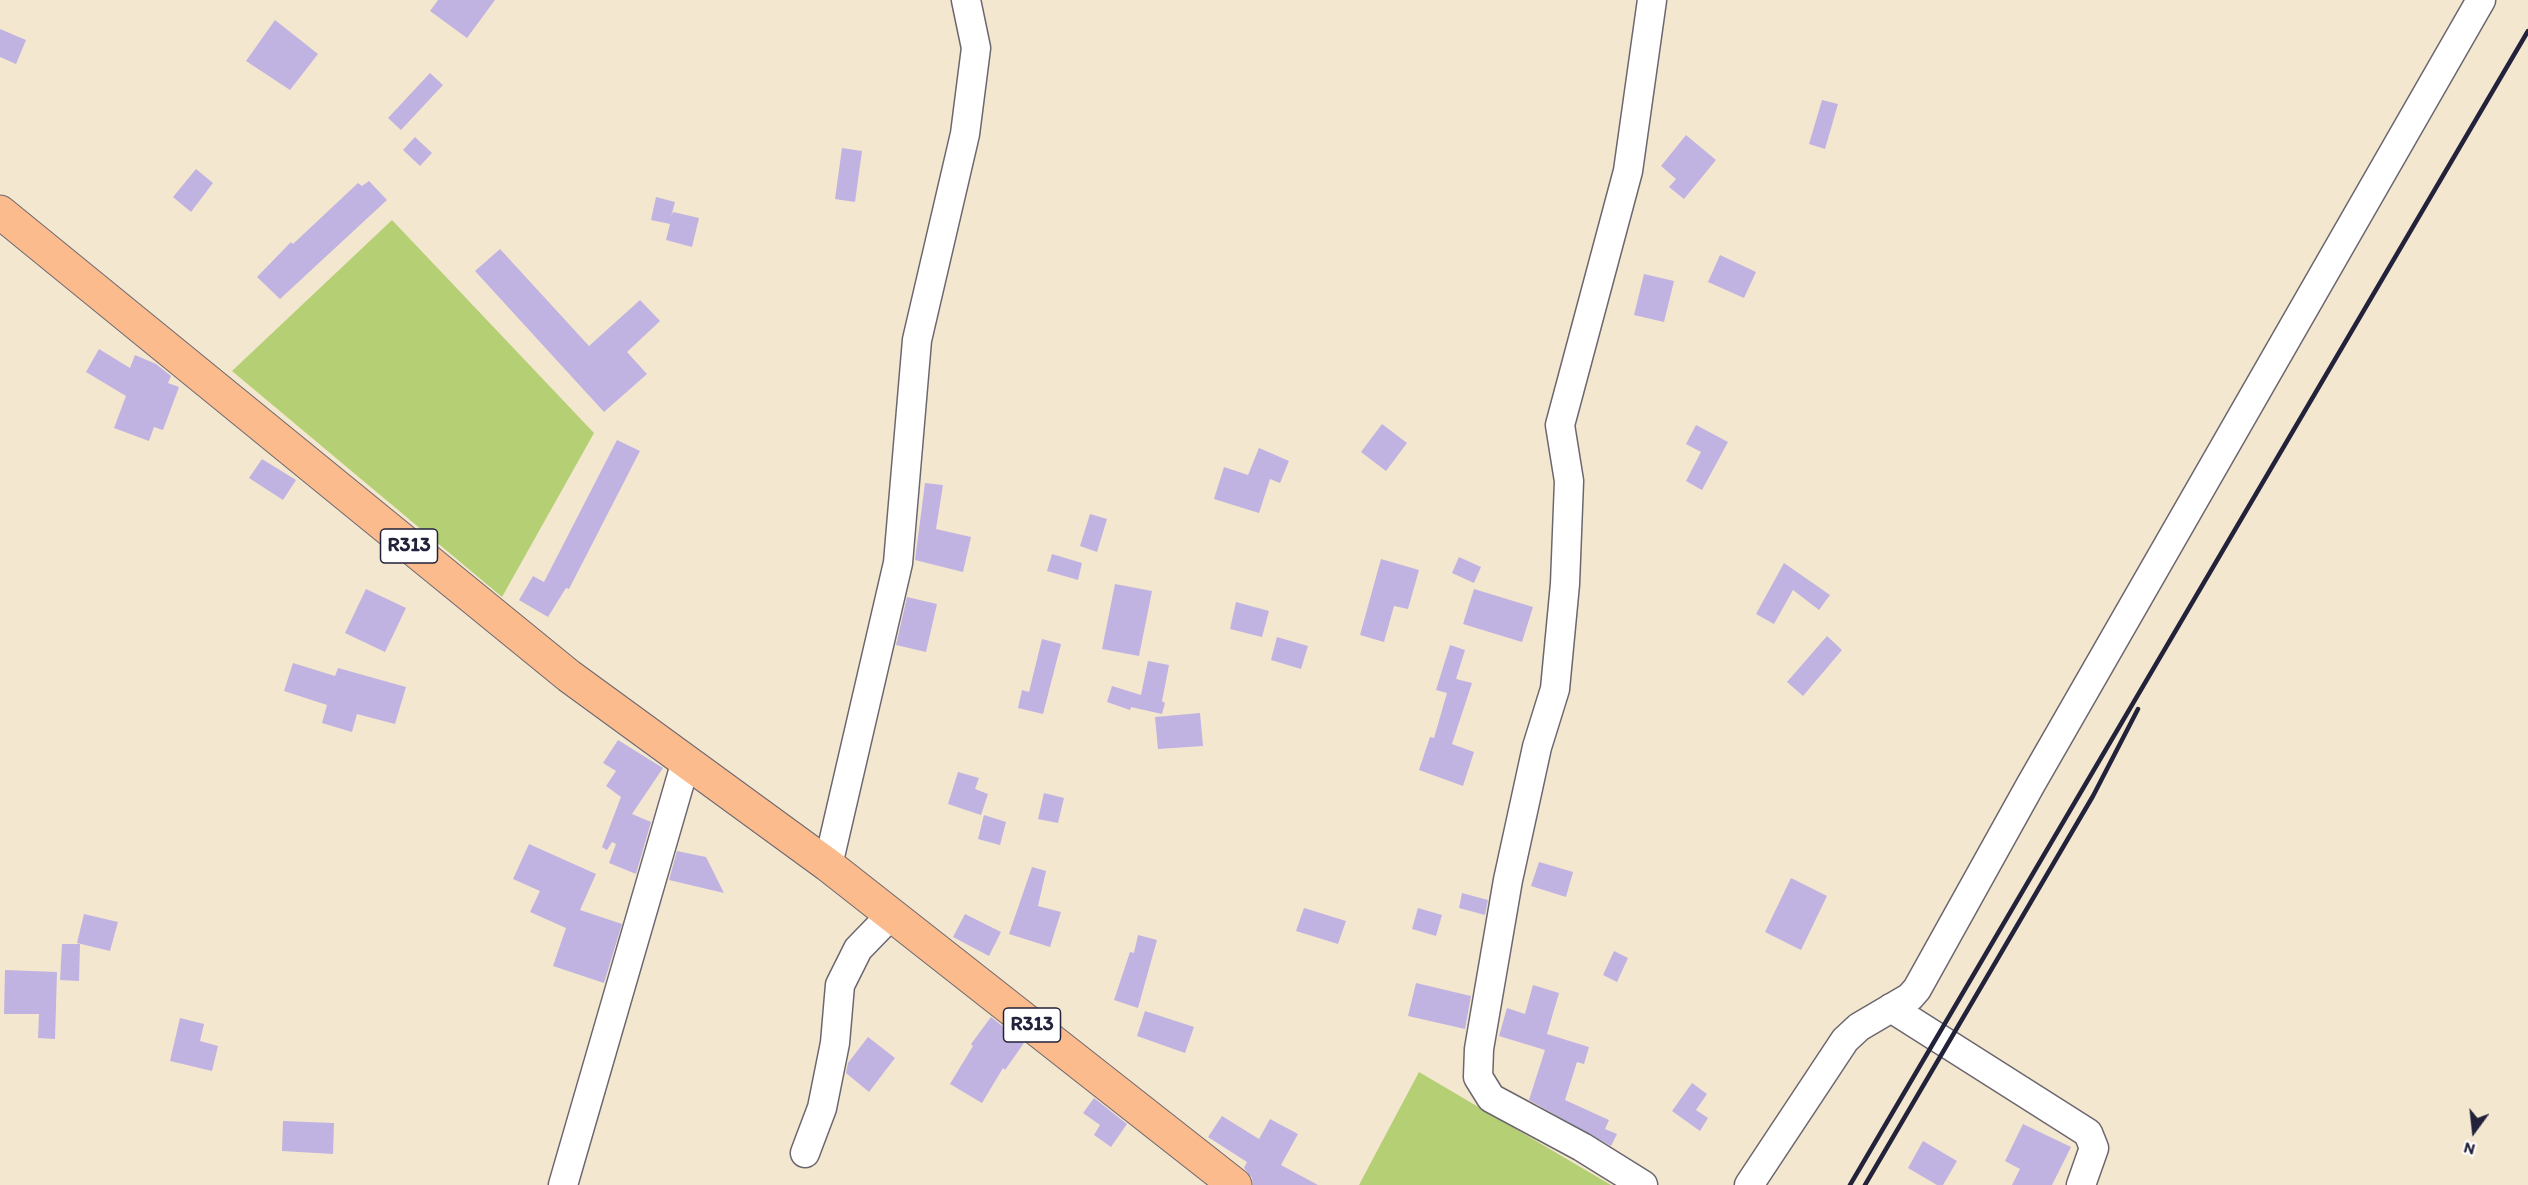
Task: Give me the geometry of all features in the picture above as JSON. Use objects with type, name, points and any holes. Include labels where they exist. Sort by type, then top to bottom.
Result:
[{"type":"main road","name":"R313","points":[[0,212],[569,676],[828,865],[1235,1185]]},
{"type":"street","points":[[828,865],[898,563],[917,340],[964,134],[976,48],[966,0]]},
{"type":"street","points":[[1643,1185],[1582,1148],[1491,1098],[1478,1077],[1479,1049],[1508,880],[1537,747],[1555,689],[1565,584],[1569,480],[1560,425],[1628,171],[1652,0]]},
{"type":"street","points":[[1749,1185],[1845,1040],[1859,1027],[1892,1008],[1917,989],[2031,784],[2481,0]]},
{"type":"street","points":[[564,1185],[686,761]]},
{"type":"street","points":[[805,1153],[822,1108],[835,1043],[840,985],[858,949],[891,915]]},
{"type":"street","points":[[1892,1008],[2088,1133],[2094,1148],[2081,1185]]},
{"type":"green space","points":[[392,220],[594,433],[502,597],[232,371]]},
{"type":"green space","points":[[1419,1072],[1611,1185],[1359,1185]]},
{"type":"building","points":[[438,0],[495,0],[467,38],[430,11]]},
{"type":"building","points":[[275,20],[318,54],[290,90],[246,61]]},
{"type":"building","points":[[0,29],[26,40],[16,64],[0,57]]},
{"type":"building","points":[[430,73],[443,85],[401,130],[388,118]]},
{"type":"building","points":[[1822,100],[1838,104],[1825,149],[1809,144]]},
{"type":"building","points":[[1686,135],[1716,160],[1684,199],[1669,187],[1676,179],[1661,166]]},
{"type":"building","points":[[415,137],[432,153],[420,166],[403,150]]},
{"type":"building","points":[[842,148],[862,151],[855,202],[835,199]]},
{"type":"building","points":[[196,169],[213,183],[191,212],[173,197]]},
{"type":"building","points":[[369,181],[387,200],[280,299],[257,277],[291,242],[293,244],[358,183],[362,186]]},
{"type":"building","points":[[656,197],[675,202],[671,217],[673,212],[699,218],[692,247],[666,240],[670,224],[651,220]]},
{"type":"building","points":[[500,249],[589,346],[640,300],[660,321],[627,352],[647,374],[604,412],[475,271]]},
{"type":"building","points":[[1720,255],[1756,272],[1744,298],[1708,282]]},
{"type":"building","points":[[1644,274],[1674,281],[1664,322],[1634,315]]},
{"type":"building","points":[[99,349],[130,368],[135,355],[156,364],[171,376],[168,383],[179,387],[163,430],[154,427],[149,441],[114,428],[126,396],[86,372]]},
{"type":"building","points":[[1382,424],[1407,443],[1386,471],[1361,452]]},
{"type":"building","points":[[1696,425],[1728,442],[1702,490],[1686,481],[1701,452],[1686,444]]},
{"type":"building","points":[[617,440],[640,451],[569,589],[566,588],[548,617],[519,600],[533,576],[544,582]]},
{"type":"building","points":[[1259,448],[1289,461],[1280,483],[1270,479],[1259,513],[1214,499],[1224,467],[1248,475]]},
{"type":"building","points":[[262,459],[296,480],[283,500],[249,478]]},
{"type":"building","points":[[925,483],[943,485],[936,529],[971,537],[963,572],[915,560]]},
{"type":"building","points":[[1090,514],[1107,519],[1097,552],[1080,546]]},
{"type":"building","points":[[1052,554],[1082,563],[1078,580],[1047,571]]},
{"type":"building","points":[[1459,557],[1481,567],[1474,583],[1452,573]]},
{"type":"building","points":[[1381,559],[1419,570],[1408,609],[1394,606],[1384,642],[1360,635]]},
{"type":"building","points":[[1784,563],[1830,595],[1819,610],[1793,590],[1774,624],[1756,614]]},
{"type":"building","points":[[1115,584],[1152,591],[1139,656],[1102,649]]},
{"type":"building","points":[[366,589],[406,608],[385,652],[345,633]]},
{"type":"building","points":[[1474,589],[1533,607],[1522,642],[1463,624]]},
{"type":"building","points":[[907,597],[937,604],[926,652],[896,645]]},
{"type":"building","points":[[1236,602],[1269,611],[1262,637],[1230,629]]},
{"type":"building","points":[[1827,636],[1842,650],[1803,696],[1787,682]]},
{"type":"building","points":[[1277,637],[1308,646],[1301,669],[1271,660]]},
{"type":"building","points":[[1042,639],[1061,644],[1043,714],[1018,708],[1022,690],[1029,692]]},
{"type":"building","points":[[1450,645],[1465,650],[1456,679],[1472,683],[1452,744],[1474,752],[1463,786],[1419,770],[1430,737],[1434,738],[1447,693],[1436,690]]},
{"type":"building","points":[[1148,661],[1169,665],[1162,701],[1165,703],[1162,714],[1131,707],[1130,710],[1107,702],[1112,686],[1141,695]]},
{"type":"building","points":[[293,663],[335,676],[338,668],[406,687],[395,724],[357,714],[352,732],[322,723],[327,705],[284,691]]},
{"type":"building","points":[[1200,713],[1203,746],[1158,749],[1155,717]]},
{"type":"building","points":[[618,740],[663,768],[632,814],[651,822],[636,874],[609,863],[616,844],[612,842],[607,850],[602,847],[621,797],[606,786],[616,771],[603,763]]},
{"type":"building","points":[[958,772],[979,778],[975,789],[988,794],[981,815],[948,804]]},
{"type":"building","points":[[1044,793],[1064,798],[1058,823],[1038,819]]},
{"type":"building","points":[[984,815],[1006,822],[1000,845],[978,839]]},
{"type":"building","points":[[529,844],[596,874],[580,910],[622,924],[604,983],[553,966],[566,928],[530,912],[540,891],[513,879]]},
{"type":"building","points":[[677,851],[706,857],[724,893],[669,880]]},
{"type":"building","points":[[1539,862],[1573,872],[1566,897],[1531,886]]},
{"type":"building","points":[[1032,867],[1046,871],[1038,906],[1061,912],[1050,947],[1009,934]]},
{"type":"building","points":[[1791,878],[1827,896],[1801,950],[1765,932]]},
{"type":"building","points":[[1462,893],[1488,900],[1485,915],[1459,908]]},
{"type":"building","points":[[1304,908],[1346,921],[1338,944],[1296,931]]},
{"type":"building","points":[[1418,908],[1442,915],[1436,936],[1412,929]]},
{"type":"building","points":[[84,914],[118,922],[110,951],[77,943]]},
{"type":"building","points":[[965,914],[1001,932],[989,956],[953,937]]},
{"type":"building","points":[[1138,935],[1157,940],[1138,1008],[1114,1000],[1130,952],[1134,953]]},
{"type":"building","points":[[62,944],[80,944],[79,981],[60,980]]},
{"type":"building","points":[[1614,951],[1628,958],[1617,982],[1603,975]]},
{"type":"building","points":[[5,970],[57,972],[55,1039],[38,1038],[39,1014],[4,1014]]},
{"type":"building","points":[[1416,983],[1471,996],[1465,1029],[1408,1016]]},
{"type":"building","points":[[1533,985],[1559,993],[1547,1034],[1589,1047],[1584,1064],[1577,1062],[1565,1100],[1609,1120],[1605,1129],[1617,1134],[1611,1146],[1529,1100],[1545,1050],[1499,1036],[1507,1008],[1525,1014]]},
{"type":"building","points":[[1145,1011],[1194,1027],[1185,1053],[1137,1036]]},
{"type":"building","points":[[991,1017],[1024,1043],[1005,1070],[1003,1068],[982,1103],[950,1084],[973,1046],[971,1044]]},
{"type":"building","points":[[180,1018],[204,1024],[200,1041],[218,1046],[212,1071],[170,1061]]},
{"type":"building","points":[[868,1037],[895,1058],[869,1092],[846,1073],[848,1063]]},
{"type":"building","points":[[1692,1083],[1707,1094],[1696,1110],[1708,1118],[1700,1131],[1672,1111]]},
{"type":"building","points":[[1094,1098],[1127,1124],[1111,1147],[1094,1135],[1100,1125],[1083,1113]]},
{"type":"building","points":[[1222,1116],[1259,1139],[1270,1119],[1298,1134],[1281,1165],[1318,1185],[1253,1185],[1252,1178],[1244,1168],[1247,1162],[1208,1137]]},
{"type":"building","points":[[283,1121],[334,1123],[333,1154],[282,1151]]},
{"type":"building","points":[[2023,1124],[2071,1147],[2052,1185],[2012,1185],[2020,1169],[2005,1161]]},
{"type":"building","points":[[1923,1141],[1957,1161],[1943,1185],[1937,1185],[1908,1168]]},
{"type":"railway","points":[[1850,1185],[2528,31]]},
{"type":"railway","points":[[1865,1185],[2093,796],[2138,709]]}]
